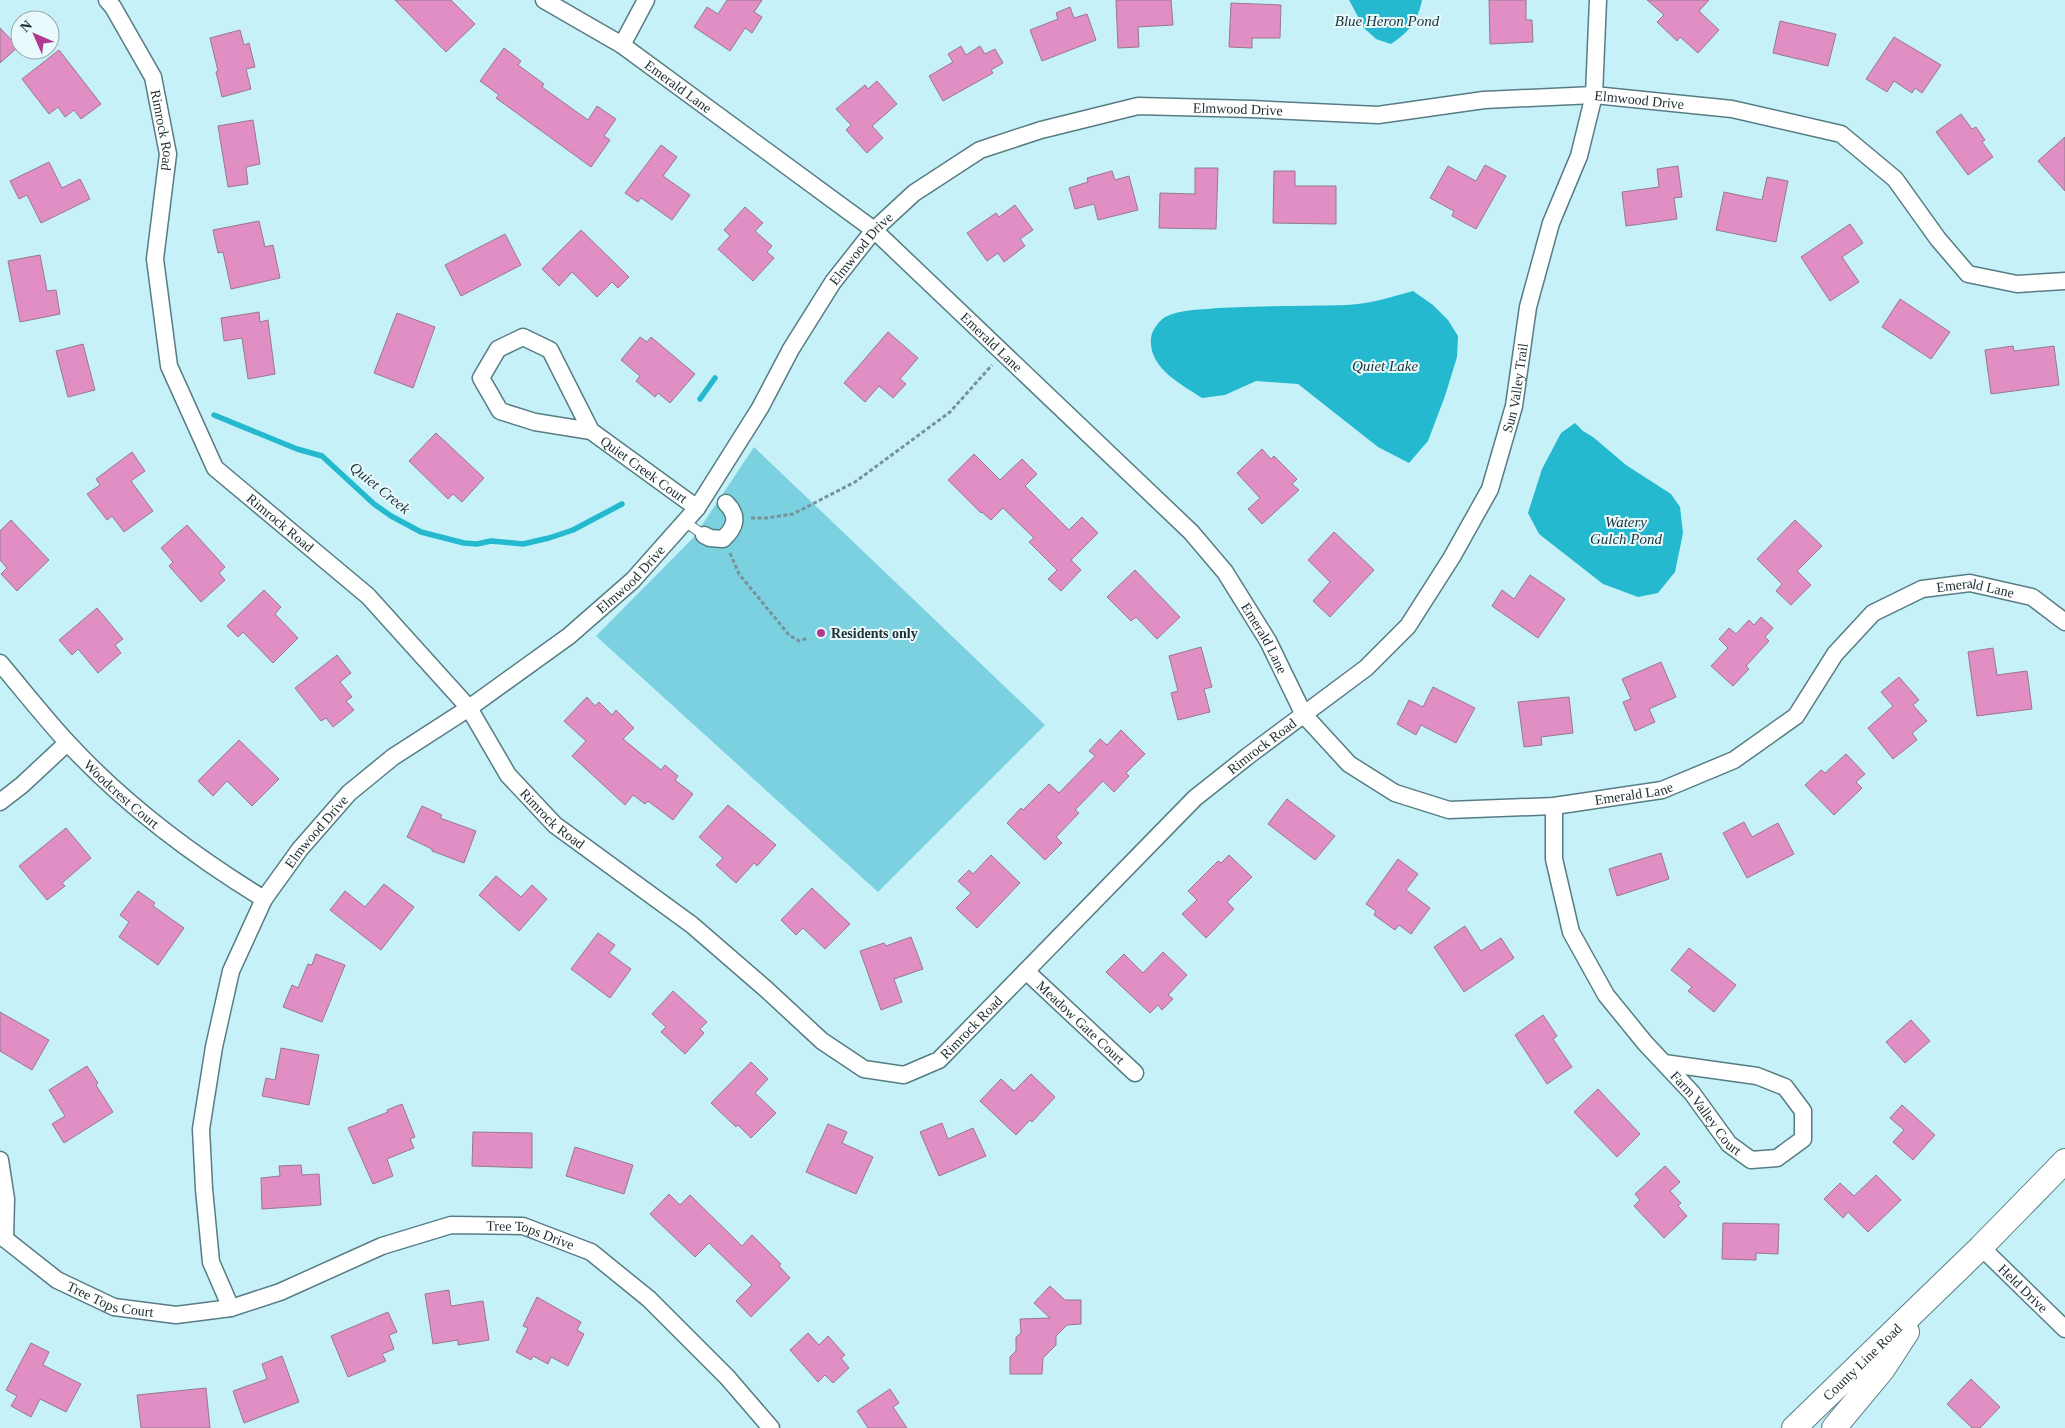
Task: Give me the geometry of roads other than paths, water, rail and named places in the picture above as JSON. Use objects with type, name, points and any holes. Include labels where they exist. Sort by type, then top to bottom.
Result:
[{"type":"main road","name":"County Line Road","points":[[1794,1428],[1932,1295],[2065,1161]]},
{"type":"main road","name":"County Line Road","points":[[1834,1428],[1883,1369],[1932,1295]]},
{"type":"street","name":"Rimrock Road","points":[[107,0],[114,7],[153,77],[168,154],[155,259],[169,366],[215,468],[368,596],[469,708],[508,774],[556,825],[692,925],[822,1041],[864,1070],[904,1075],[939,1060],[1194,798],[1304,714]]},
{"type":"street","name":"Emerald Lane","points":[[544,0],[622,45],[874,230],[1191,532],[1224,572],[1268,640],[1304,714],[1349,764],[1395,793],[1449,810],[1554,806],[1662,790],[1734,760],[1796,716],[1835,654],[1873,613],[1922,589],[1970,583],[2032,597],[2065,622]]},
{"type":"street","points":[[622,45],[646,0]]},
{"type":"street","name":"Sun Valley Trail","points":[[1304,714],[1366,668],[1408,626],[1452,557],[1490,488],[1514,406],[1528,308],[1551,223],[1579,156],[1594,95],[1598,0]]},
{"type":"street","name":"Elmwood Drive","points":[[230,1308],[211,1262],[201,1130],[214,1047],[231,971],[264,899],[300,849],[349,793],[393,757],[469,708],[569,636],[633,580],[697,508],[717,497],[791,349],[828,290],[874,230],[914,193],[980,150],[1041,130],[1138,106],[1251,108],[1378,115],[1484,100],[1594,95],[1732,109],[1841,134],[1895,179],[1938,239],[1968,274],[2017,284],[2065,281]]},
{"type":"street","name":"Quiet Creek Court","points":[[591,431],[550,350],[523,337],[498,348],[481,378],[500,411],[535,422],[591,431],[697,508]]},
{"type":"street","points":[[704,535],[710,538],[723,539],[735,524],[735,517],[717,497]]},
{"type":"street","name":"Woodcrest Court","points":[[0,663],[67,742],[138,810],[212,867],[264,899]]},
{"type":"street","points":[[0,802],[67,742]]},
{"type":"street","name":"Farm Valley Court","points":[[1554,806],[1554,859],[1571,932],[1606,995],[1664,1063],[1692,1093],[1729,1144],[1751,1160],[1777,1158],[1803,1139],[1804,1111],[1785,1088],[1757,1076],[1664,1063]]},
{"type":"street","name":"Meadow Gate Court","points":[[1026,971],[1135,1073]]},
{"type":"street","name":"Tree Tops Court","points":[[0,1160],[6,1199],[2,1237],[57,1280],[114,1307],[176,1315],[230,1308]]},
{"type":"street","name":"Tree Tops Drive","points":[[230,1308],[280,1292],[382,1246],[451,1225],[523,1226],[591,1252],[649,1299],[728,1377],[771,1428]]},
{"type":"street","name":"Held Drive","points":[[1981,1246],[2065,1329]]},
{"type":"lane","points":[[685,522],[704,535]]},
{"type":"water","name":"Blue Heron Pond","points":[[1349,0],[1422,0],[1412,25],[1391,44],[1376,39],[1364,28]]},
{"type":"water","name":"Quiet Lake","points":[[1413,291],[1433,305],[1448,320],[1458,336],[1457,357],[1428,441],[1409,463],[1378,447],[1298,384],[1256,381],[1225,395],[1202,398],[1167,374],[1160,366],[1151,349],[1151,338],[1156,326],[1165,317],[1177,312],[1217,308],[1347,305],[1380,300]]},
{"type":"water","name":"Watery Gulch Pond","points":[[1575,423],[1626,465],[1671,494],[1680,507],[1683,533],[1675,572],[1658,593],[1638,597],[1603,584],[1539,534],[1528,513],[1542,469],[1561,433]]},
{"type":"waterway","name":"Quiet Creek","points":[[700,399],[715,378]]},
{"type":"waterway","name":"Quiet Creek","points":[[214,415],[297,449],[322,456],[374,504],[391,516],[421,532],[464,543],[477,544],[491,541],[523,544],[549,538],[573,530],[622,504]]},
{"type":"place","name":"Residents only","points":[[821,633]]}]
